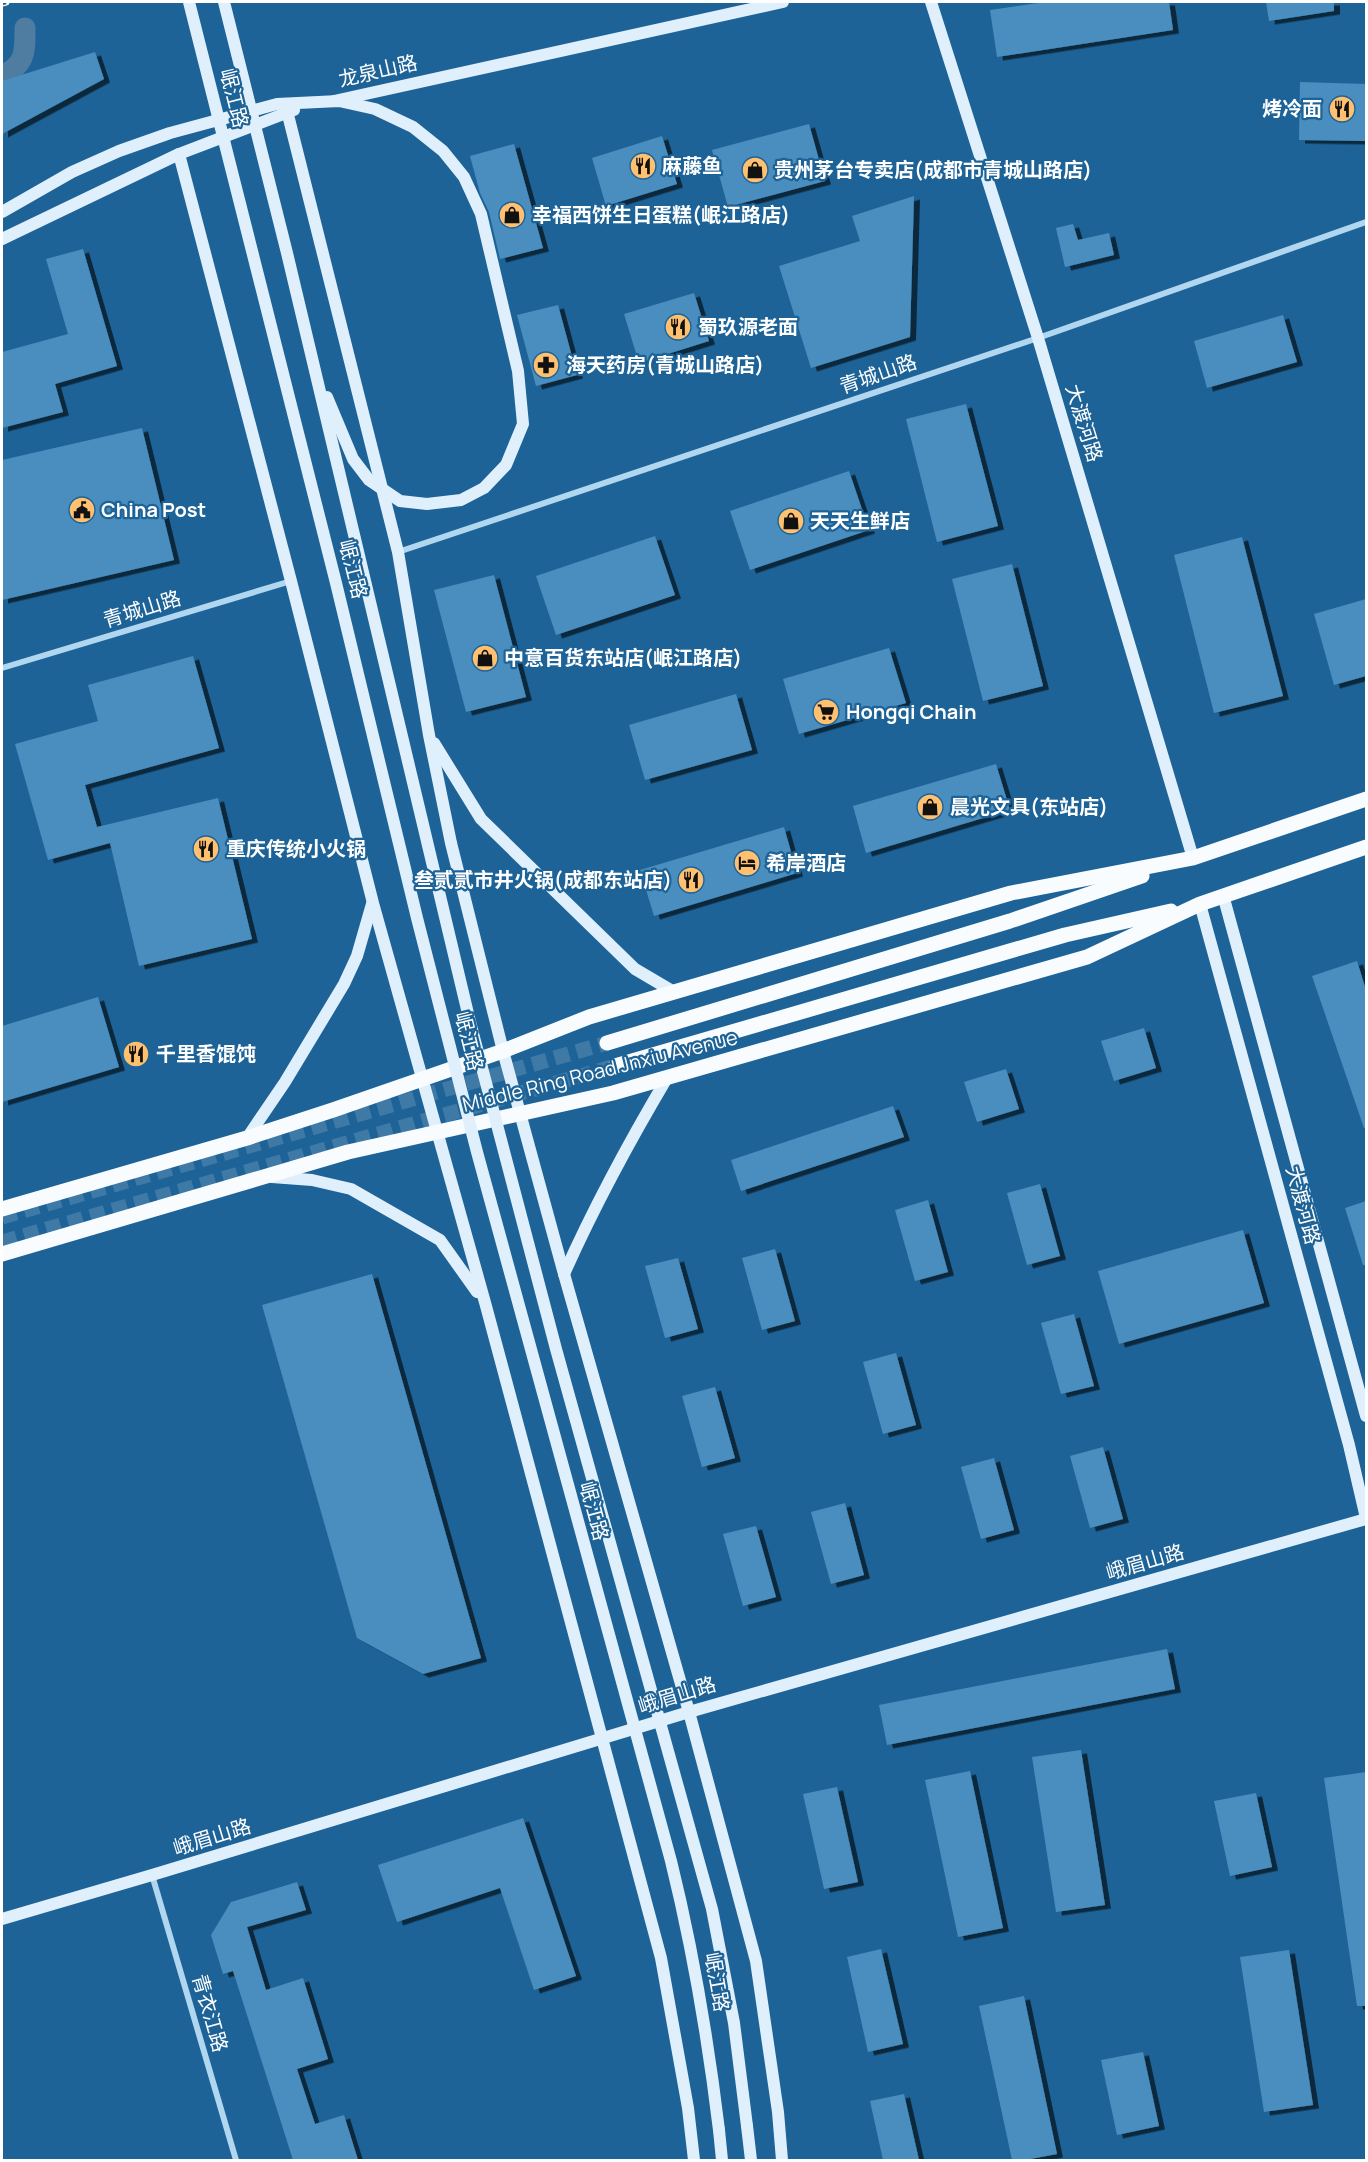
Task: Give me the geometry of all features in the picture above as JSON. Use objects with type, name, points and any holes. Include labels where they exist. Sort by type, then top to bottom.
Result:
[{"type":"main road","name":"岷江路","points":[[189,2],[477,1152],[676,1882],[711,2060],[722,2160]]},
{"type":"main road","name":"岷江路","points":[[224,2],[473,1033],[556,1349],[712,1909],[734,2023],[751,2160]]},
{"type":"main road","name":"龙泉山路","points":[[2,238],[179,154],[287,111],[783,2]]},
{"type":"main road","name":"大渡河路","points":[[932,2],[1038,338],[1193,858]]},
{"type":"main road","points":[[2,212],[72,172],[118,151],[170,133],[277,104],[339,101],[375,109],[413,127],[443,150],[464,177],[481,214],[518,371],[523,424],[506,465],[484,488],[461,500],[427,504],[400,501],[369,480],[353,459],[313,366]]},
{"type":"main road","name":"岷江路","points":[[287,111],[399,552],[429,735],[451,843],[503,1051],[689,1712],[756,1961],[778,2112],[782,2160]]},
{"type":"main road","points":[[179,154],[373,903],[486,1306],[661,1958],[688,2108],[694,2160]]},
{"type":"main road","points":[[429,735],[481,819],[635,969],[674,992]]},
{"type":"main road","points":[[607,1043],[1010,921],[1366,799]]},
{"type":"main road","points":[[615,1066],[1065,934],[1200,904],[1366,847]]},
{"type":"main road","name":"Middle Ring Road Jnxiu Avenue","points":[[2,1209],[248,1138],[422,1080],[589,1017],[1011,893],[1193,858]]},
{"type":"main road","name":"大渡河路","points":[[1223,895],[1366,1416]]},
{"type":"main road","points":[[248,1138],[344,984],[357,956],[373,903]]},
{"type":"main road","name":"大渡河路","points":[[1200,904],[1349,1445],[1366,1518]]},
{"type":"main road","name":"Middle Ring Road Jnxiu Avenue","points":[[2,1254],[348,1152],[613,1094],[1087,957],[1200,904]]},
{"type":"main road","points":[[564,1274],[588,1219],[638,1126],[667,1078]]},
{"type":"main road","points":[[265,1176],[312,1180],[351,1189],[440,1240],[465,1272],[486,1306]]},
{"type":"main road","name":"峨眉山路","points":[[2,1919],[689,1712],[1366,1518]]},
{"type":"street","name":"青城山路","points":[[399,552],[1038,338],[1366,222]]},
{"type":"street","name":"青城山路","points":[[2,668],[291,581]]},
{"type":"street","name":"青衣江路","points":[[152,1875],[236,2160]]},
{"type":"building","points":[[1045,2],[1169,2],[1173,30],[997,57],[990,10]]},
{"type":"building","points":[[1266,2],[1334,2],[1334,11],[1269,21]]},
{"type":"building","points":[[95,52],[104,79],[2,134],[2,81]]},
{"type":"building","points":[[1300,82],[1366,84],[1366,141],[1299,140]]},
{"type":"building","points":[[809,124],[825,181],[728,207],[712,150]]},
{"type":"building","points":[[662,136],[677,184],[606,206],[592,158]]},
{"type":"building","points":[[514,144],[543,248],[500,259],[489,212],[480,193],[470,156]]},
{"type":"building","points":[[914,196],[910,337],[811,368],[779,266],[860,241],[852,216]]},
{"type":"building","points":[[1073,224],[1078,240],[1109,233],[1114,255],[1065,267],[1056,228]]},
{"type":"building","points":[[83,249],[117,366],[55,384],[63,412],[2,428],[2,352],[68,334],[46,259]]},
{"type":"building","points":[[694,293],[709,341],[639,363],[624,314]]},
{"type":"building","points":[[558,305],[577,375],[536,386],[517,315]]},
{"type":"building","points":[[1283,315],[1297,362],[1207,388],[1194,341]]},
{"type":"building","points":[[966,404],[998,526],[937,542],[906,419]]},
{"type":"building","name":"China Post","points":[[142,428],[174,560],[2,600],[2,460]]},
{"type":"building","points":[[849,471],[869,530],[750,570],[730,511]]},
{"type":"building","points":[[655,536],[675,595],[556,635],[536,576]]},
{"type":"building","points":[[1242,537],[1283,696],[1214,713],[1174,555]]},
{"type":"building","points":[[1012,564],[1043,686],[983,701],[952,579]]},
{"type":"building","points":[[494,575],[526,697],[466,712],[434,590]]},
{"type":"building","points":[[1366,599],[1366,676],[1334,685],[1314,614]]},
{"type":"building","points":[[889,648],[906,703],[799,734],[783,679]]},
{"type":"building","points":[[193,656],[219,748],[85,785],[97,827],[218,798],[252,939],[139,966],[110,843],[48,860],[15,744],[98,721],[88,685]]},
{"type":"building","points":[[736,694],[752,750],[645,780],[629,725]]},
{"type":"building","points":[[996,764],[1010,810],[866,853],[853,806]]},
{"type":"building","points":[[784,827],[797,873],[654,916],[640,870]]},
{"type":"building","points":[[1357,961],[1366,990],[1366,1128],[1364,1128],[1312,976]]},
{"type":"building","points":[[98,997],[119,1067],[2,1102],[2,1026]]},
{"type":"building","points":[[1144,1028],[1156,1068],[1114,1081],[1101,1041]]},
{"type":"building","points":[[1006,1069],[1019,1109],[977,1122],[964,1082]]},
{"type":"building","points":[[893,1106],[904,1137],[741,1191],[731,1160]]},
{"type":"building","points":[[1040,1184],[1060,1256],[1027,1265],[1007,1193]]},
{"type":"building","points":[[928,1200],[948,1272],[915,1281],[895,1210]]},
{"type":"building","points":[[1366,1201],[1366,1265],[1363,1265],[1345,1208]]},
{"type":"building","points":[[1243,1230],[1264,1303],[1119,1344],[1098,1271]]},
{"type":"building","points":[[775,1249],[795,1321],[762,1330],[742,1258]]},
{"type":"building","points":[[678,1258],[698,1329],[665,1338],[645,1266]]},
{"type":"building","points":[[372,1274],[481,1658],[423,1674],[357,1638],[262,1305]]},
{"type":"building","points":[[1074,1314],[1094,1386],[1061,1394],[1041,1323]]},
{"type":"building","points":[[896,1353],[916,1425],[883,1434],[863,1362]]},
{"type":"building","points":[[715,1387],[735,1458],[702,1467],[682,1396]]},
{"type":"building","points":[[1103,1447],[1123,1519],[1090,1528],[1070,1456]]},
{"type":"building","points":[[994,1458],[1014,1530],[981,1539],[961,1467]]},
{"type":"building","points":[[845,1503],[864,1575],[831,1584],[811,1512]]},
{"type":"building","points":[[756,1526],[776,1597],[743,1606],[723,1534]]},
{"type":"building","points":[[1167,1649],[1175,1689],[887,1745],[879,1705]]},
{"type":"building","points":[[1081,1750],[1105,1905],[1056,1912],[1032,1757]]},
{"type":"building","points":[[970,1771],[1003,1928],[958,1937],[925,1780]]},
{"type":"building","points":[[1366,1772],[1366,2006],[1357,2006],[1324,1778]]},
{"type":"building","points":[[837,1787],[858,1882],[824,1889],[803,1794]]},
{"type":"building","points":[[1256,1793],[1272,1867],[1230,1876],[1214,1801]]},
{"type":"building","points":[[523,1818],[576,1976],[534,1990],[500,1888],[397,1922],[378,1865]]},
{"type":"building","points":[[297,1882],[306,1910],[247,1927],[266,1990],[303,1978],[328,2059],[297,2069],[315,2124],[344,2115],[358,2160],[293,2160],[233,1971],[223,1974],[211,1935],[231,1902]]},
{"type":"building","points":[[881,1949],[903,2044],[868,2052],[847,1957]]},
{"type":"building","points":[[1289,1950],[1313,2105],[1264,2112],[1240,1957]]},
{"type":"building","points":[[1024,1996],[1057,2154],[1012,2160],[979,2006]]},
{"type":"building","points":[[1143,2052],[1159,2126],[1117,2135],[1101,2060]]},
{"type":"building","points":[[904,2094],[919,2160],[883,2160],[870,2101]]},
{"type":"waterway","points":[[2,76],[16,67],[23,56],[25,28]]},
{"type":"tunnel","points":[[2,1217],[607,1043]]},
{"type":"tunnel","points":[[2,1242],[615,1066]]},
{"type":"railway","points":[[2,3],[6,2]]},
{"type":"place","name":"烤冷面","points":[[1342,109]]},
{"type":"place","name":"麻藤鱼","points":[[643,166]]},
{"type":"place","name":"贵州茅台专卖店(成都市青城山路店)","points":[[755,170]]},
{"type":"place","name":"幸福西饼生日蛋糕(岷江路店)","points":[[512,215]]},
{"type":"place","name":"蜀玖源老面","points":[[678,327]]},
{"type":"place","name":"海天药房(青城山路店)","points":[[546,365]]},
{"type":"place","name":"China Post","points":[[82,510]]},
{"type":"place","name":"天天生鲜店","points":[[791,521]]},
{"type":"place","name":"中意百货东站店(岷江路店)","points":[[485,658]]},
{"type":"place","name":"Hongqi Chain","points":[[826,712]]},
{"type":"place","name":"晨光文具(东站店)","points":[[930,807]]},
{"type":"place","name":"重庆传统小火锅","points":[[206,849]]},
{"type":"place","name":"希岸酒店","points":[[747,863]]},
{"type":"place","name":"叁贰贰市井火锅(成都东站店)","points":[[691,880]]},
{"type":"place","name":"千里香馄饨","points":[[136,1054]]}]
